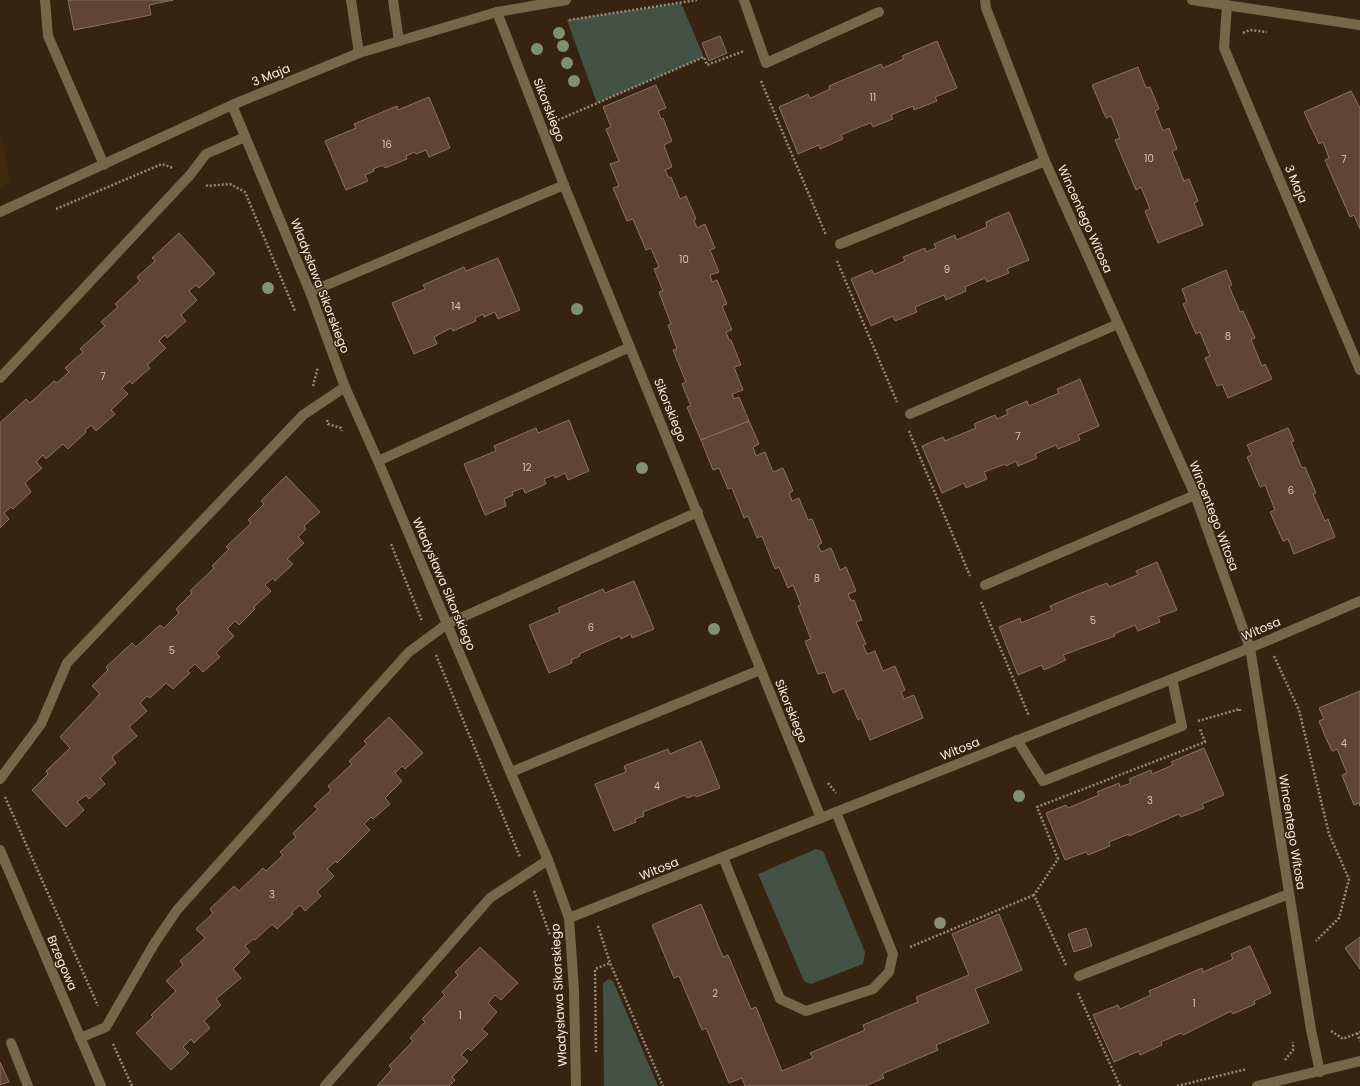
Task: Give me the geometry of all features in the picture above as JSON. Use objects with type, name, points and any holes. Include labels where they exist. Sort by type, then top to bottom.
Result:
[{"type":"street","points":[[45,0],[48,36],[104,165]]},
{"type":"street","points":[[351,0],[359,53]]},
{"type":"street","points":[[392,0],[399,41]]},
{"type":"street","name":"3 Maja","points":[[0,212],[232,105],[359,53],[497,12],[566,0]]},
{"type":"street","points":[[744,0],[766,63],[879,12]]},
{"type":"street","name":"Wincentego Witosa","points":[[985,0],[986,8],[1045,161],[1195,495],[1250,648],[1311,1030],[1320,1072]]},
{"type":"street","points":[[1192,0],[1360,25]]},
{"type":"street","name":"3 Maja","points":[[1227,5],[1224,48],[1360,370]]},
{"type":"street","name":"Sikorskiego","points":[[497,12],[564,185],[821,818]]},
{"type":"street","name":"Władysława Sikorskiego","points":[[232,105],[310,292],[345,387],[378,460],[511,772],[548,860],[569,918],[574,990],[576,1086]]},
{"type":"street","points":[[0,378],[190,175],[206,154],[245,137]]},
{"type":"street","points":[[840,244],[1045,161]]},
{"type":"street","points":[[310,292],[564,185]]},
{"type":"street","points":[[910,414],[1118,324]]},
{"type":"street","points":[[378,460],[630,347]]},
{"type":"street","points":[[0,779],[41,724],[67,663],[303,414],[345,387]]},
{"type":"street","points":[[985,585],[1195,495]]},
{"type":"street","points":[[80,1038],[106,1027],[154,944],[177,910],[410,652],[447,624],[698,512]]},
{"type":"street","name":"Witosa","points":[[569,918],[1250,648],[1360,601]]},
{"type":"street","points":[[511,772],[760,670]]},
{"type":"street","points":[[1017,740],[1043,781],[1182,726],[1172,679]]},
{"type":"street","points":[[722,857],[780,998],[806,1011],[873,988],[889,972],[893,954],[836,812]]},
{"type":"street","name":"Brzegowa","points":[[0,850],[100,1086]]},
{"type":"street","points":[[325,1086],[490,898],[548,860]]},
{"type":"street","points":[[1079,976],[1289,894]]},
{"type":"street","points":[[11,1043],[28,1086]]},
{"type":"street","points":[[1257,1086],[1320,1072],[1360,1061]]},
{"type":"path","points":[[567,20],[697,0]]},
{"type":"path","points":[[1241,38],[1244,32],[1250,30],[1274,33]]},
{"type":"path","points":[[555,121],[704,57],[707,65],[747,49]]},
{"type":"path","points":[[760,78],[828,239]]},
{"type":"path","points":[[51,210],[162,164],[190,175],[208,186],[230,184],[246,192],[297,315]]},
{"type":"path","points":[[834,254],[899,407]]},
{"type":"path","points":[[318,366],[313,386],[321,402],[328,424],[340,428],[344,433]]},
{"type":"path","points":[[908,429],[973,583]]},
{"type":"path","points":[[388,537],[527,874],[550,936]]},
{"type":"path","points":[[979,597],[1031,722]]},
{"type":"path","points":[[1266,641],[1299,710],[1329,834],[1349,879],[1339,918],[1314,942]]},
{"type":"path","points":[[893,954],[1034,895],[1058,859],[1037,807],[1205,742],[1198,721],[1240,709],[1241,717]]},
{"type":"path","points":[[4,793],[98,1008]]},
{"type":"path","points":[[1034,895],[1069,972]]},
{"type":"path","points":[[592,909],[610,963],[663,1086]]},
{"type":"path","points":[[596,1055],[595,969],[610,963]]},
{"type":"path","points":[[1075,986],[1120,1086]]},
{"type":"path","points":[[1329,1026],[1332,1032]]},
{"type":"path","points":[[1278,1062],[1285,1060],[1293,1050],[1293,1034],[1311,1030],[1332,1032],[1343,1039],[1359,1033],[1360,1040]]},
{"type":"path","points":[[111,1038],[132,1086]]},
{"type":"path","points":[[1177,1086],[1251,1068]]},
{"type":"shaded area","points":[[0,129],[10,182],[0,187]]},
{"type":"green space","points":[[681,3],[704,57],[597,103],[567,20]]},
{"type":"green space","points":[[816,849],[823,851],[865,952],[863,964],[811,984],[804,981],[758,874]]},
{"type":"green space","points":[[609,979],[613,981],[658,1086],[604,1086],[603,983]]},
{"type":"building","points":[[68,0],[173,0],[149,5],[151,15],[74,30]]},
{"type":"building","points":[[720,36],[727,53],[709,61],[702,43]]},
{"type":"building","points":[[937,41],[957,88],[935,97],[937,101],[914,110],[913,106],[891,115],[893,119],[873,127],[871,123],[862,126],[841,135],[843,139],[820,149],[819,145],[798,154],[779,107],[808,94],[810,98],[813,97],[830,89],[829,86],[881,64],[883,68],[904,59],[902,56]]},
{"type":"building","points":[[1138,67],[1146,88],[1150,87],[1159,109],[1155,111],[1163,131],[1169,128],[1177,149],[1172,151],[1184,181],[1189,179],[1198,201],[1194,203],[1203,225],[1158,243],[1145,211],[1150,209],[1141,187],[1136,190],[1115,140],[1120,138],[1111,116],[1106,118],[1092,85]]},
{"type":"building","points":[[656,85],[666,108],[658,111],[661,119],[663,118],[672,141],[664,145],[672,167],[665,170],[669,178],[671,177],[680,199],[686,196],[696,219],[694,220],[697,228],[705,224],[715,248],[710,250],[719,272],[710,275],[712,282],[717,280],[727,304],[722,306],[732,330],[726,332],[729,340],[731,340],[741,365],[734,367],[743,390],[732,394],[734,399],[739,397],[749,421],[701,440],[687,407],[691,406],[682,384],[686,382],[673,350],[677,349],[668,325],[671,324],[659,292],[663,291],[654,269],[659,267],[651,248],[646,250],[633,219],[627,221],[613,188],[619,186],[610,164],[619,161],[606,129],[611,127],[603,107]]},
{"type":"building","points":[[1351,91],[1360,108],[1360,229],[1354,215],[1350,217],[1325,160],[1329,158],[1323,142],[1319,144],[1304,112]]},
{"type":"building","points":[[429,97],[450,148],[429,157],[426,150],[416,154],[415,152],[406,156],[407,159],[385,168],[383,165],[373,169],[374,171],[365,175],[368,181],[346,190],[325,141],[356,128],[354,124],[397,106],[398,110]]},
{"type":"building","points":[[1009,212],[1029,260],[1007,269],[1009,273],[987,282],[985,278],[965,287],[966,291],[946,300],[944,295],[915,307],[917,312],[895,321],[893,316],[871,326],[851,279],[872,270],[874,274],[877,273],[905,261],[903,257],[925,248],[926,252],[936,248],[934,244],[955,235],[956,240],[987,227],[986,222]]},
{"type":"building","points":[[179,233],[215,273],[199,288],[196,285],[189,291],[197,300],[181,315],[186,321],[167,338],[165,335],[159,341],[166,348],[147,365],[150,368],[132,384],[130,381],[122,388],[128,394],[111,410],[115,414],[96,431],[91,425],[85,430],[86,432],[68,449],[63,444],[46,459],[43,455],[36,462],[42,468],[25,483],[31,492],[13,509],[11,507],[4,513],[9,519],[0,528],[0,423],[26,399],[30,403],[54,381],[57,383],[69,372],[65,368],[83,352],[80,349],[105,326],[101,322],[118,307],[115,304],[140,281],[137,277],[155,261],[152,258]]},
{"type":"building","points":[[498,258],[520,310],[498,319],[495,312],[484,317],[483,314],[475,318],[476,321],[453,331],[451,328],[434,337],[437,344],[414,354],[392,303],[425,289],[423,285],[464,267],[466,271]]},
{"type":"building","points":[[1226,270],[1232,285],[1229,286],[1240,312],[1243,311],[1255,338],[1251,340],[1262,366],[1265,364],[1272,379],[1228,398],[1222,384],[1217,386],[1205,358],[1210,356],[1200,332],[1196,334],[1183,304],[1187,302],[1182,289]]},
{"type":"building","points":[[1080,379],[1099,426],[1078,435],[1080,440],[1058,449],[1056,445],[1035,454],[1037,458],[1018,466],[1016,461],[1006,466],[1005,464],[984,472],[987,479],[966,488],[964,483],[942,493],[922,446],[943,437],[945,441],[976,428],[974,424],[995,415],[997,419],[1008,414],[1006,410],[1027,401],[1029,406],[1059,393],[1057,389]]},
{"type":"building","points":[[569,420],[589,471],[568,480],[565,473],[555,478],[554,475],[544,479],[546,484],[525,493],[523,488],[512,492],[513,495],[504,499],[506,506],[485,515],[464,464],[496,451],[494,446],[536,428],[538,433]]},
{"type":"building","points":[[749,421],[759,444],[753,447],[756,456],[765,452],[773,472],[783,468],[793,491],[789,493],[792,501],[799,498],[808,520],[812,519],[822,543],[818,545],[821,552],[831,548],[840,570],[846,567],[856,591],[848,594],[851,601],[854,600],[862,620],[856,622],[866,644],[863,645],[867,654],[875,651],[883,671],[895,666],[905,690],[901,692],[904,699],[914,695],[923,718],[870,740],[861,718],[858,720],[844,688],[833,693],[825,672],[818,674],[805,641],[811,639],[798,606],[801,605],[793,585],[788,588],[779,567],[775,569],[762,536],[757,538],[748,516],[744,518],[732,488],[728,489],[719,468],[713,470],[701,440]]},
{"type":"building","points":[[1288,428],[1294,441],[1291,442],[1302,468],[1305,467],[1316,493],[1313,494],[1325,521],[1328,519],[1335,537],[1294,554],[1288,539],[1283,541],[1270,512],[1275,510],[1265,485],[1260,487],[1247,457],[1252,455],[1247,445]]},
{"type":"building","points":[[286,476],[320,512],[304,526],[306,529],[298,537],[304,543],[287,559],[293,564],[275,581],[273,578],[265,585],[271,591],[254,607],[255,609],[239,625],[235,621],[227,629],[234,636],[216,653],[220,657],[203,672],[195,664],[187,671],[190,673],[173,689],[166,683],[150,698],[147,696],[140,703],[147,711],[129,727],[137,736],[112,757],[116,763],[100,778],[105,784],[89,799],[86,795],[77,802],[84,810],[66,827],[32,790],[48,774],[46,771],[70,748],[60,737],[100,694],[92,686],[108,670],[106,667],[132,643],[136,647],[160,625],[164,628],[179,613],[176,609],[192,593],[190,591],[214,568],[212,566],[229,549],[226,547],[251,523],[248,520],[264,504],[261,501]]},
{"type":"building","points":[[1157,562],[1177,610],[1158,617],[1160,622],[1138,631],[1135,625],[1114,634],[1115,636],[1063,655],[1066,660],[1044,670],[1042,665],[1018,675],[999,627],[1020,618],[1021,623],[1052,610],[1050,606],[1107,583],[1109,587],[1138,575],[1136,571]]},
{"type":"building","points":[[634,581],[654,629],[632,638],[631,634],[621,639],[620,636],[579,654],[580,656],[571,660],[572,663],[549,673],[529,625],[560,612],[558,608],[603,589],[605,593]]},
{"type":"building","points":[[1360,691],[1360,806],[1359,803],[1354,805],[1342,775],[1347,773],[1337,749],[1332,751],[1325,736],[1319,721],[1324,719],[1319,708]]},
{"type":"building","points":[[389,717],[423,753],[405,769],[402,766],[395,773],[402,781],[385,798],[390,804],[373,819],[371,817],[364,824],[370,830],[337,863],[336,861],[327,869],[334,876],[317,892],[321,896],[305,911],[300,905],[277,929],[272,924],[255,940],[253,939],[245,946],[250,952],[233,969],[241,978],[216,999],[221,1005],[204,1021],[210,1028],[194,1043],[191,1039],[183,1047],[189,1053],[171,1070],[136,1033],[153,1017],[151,1015],[176,991],[166,981],[183,965],[180,961],[205,938],[196,929],[213,913],[210,909],[234,886],[239,891],[263,868],[266,871],[283,855],[280,852],[296,837],[293,833],[318,809],[314,806],[331,790],[328,786],[352,764],[349,761],[367,744],[364,741]]},
{"type":"building","points":[[701,741],[720,788],[696,797],[695,795],[687,798],[685,795],[643,812],[644,816],[635,819],[636,822],[614,831],[595,784],[626,772],[624,766],[668,749],[670,754]]},
{"type":"building","points":[[1204,748],[1224,795],[1202,804],[1204,808],[1181,817],[1179,814],[1129,836],[1129,834],[1109,842],[1110,846],[1088,855],[1086,852],[1065,860],[1046,813],[1066,805],[1068,808],[1099,795],[1097,792],[1119,783],[1120,787],[1131,783],[1129,779],[1151,770],[1152,774],[1173,765],[1171,762]]},
{"type":"building","points":[[701,904],[723,957],[728,955],[751,1009],[756,1007],[782,1071],[813,1058],[810,1053],[865,1030],[863,1025],[918,1002],[916,997],[969,975],[952,934],[999,914],[1022,970],[975,989],[989,1023],[936,1045],[938,1050],[882,1074],[884,1078],[865,1086],[745,1086],[742,1078],[729,1083],[706,1028],[702,1030],[679,976],[674,978],[652,925]]},
{"type":"building","points":[[1086,928],[1092,946],[1074,952],[1068,934]]},
{"type":"building","points":[[1360,937],[1360,969],[1345,948]]},
{"type":"building","points":[[1250,946],[1271,993],[1254,1001],[1255,1004],[1233,1014],[1231,1011],[1183,1035],[1181,1033],[1161,1042],[1162,1045],[1140,1055],[1139,1051],[1114,1062],[1093,1015],[1118,1005],[1120,1009],[1151,995],[1149,991],[1202,968],[1203,972],[1233,959],[1231,954]]},
{"type":"building","points":[[480,947],[518,983],[501,1000],[495,995],[488,1003],[497,1012],[482,1029],[488,1034],[471,1051],[468,1048],[461,1055],[468,1061],[452,1077],[455,1080],[449,1086],[377,1086],[392,1069],[389,1066],[413,1041],[410,1038],[425,1022],[422,1019],[445,995],[442,992],[458,975],[455,972]]},
{"type":"building","points":[[0,1062],[9,1082],[0,1085]]}]
